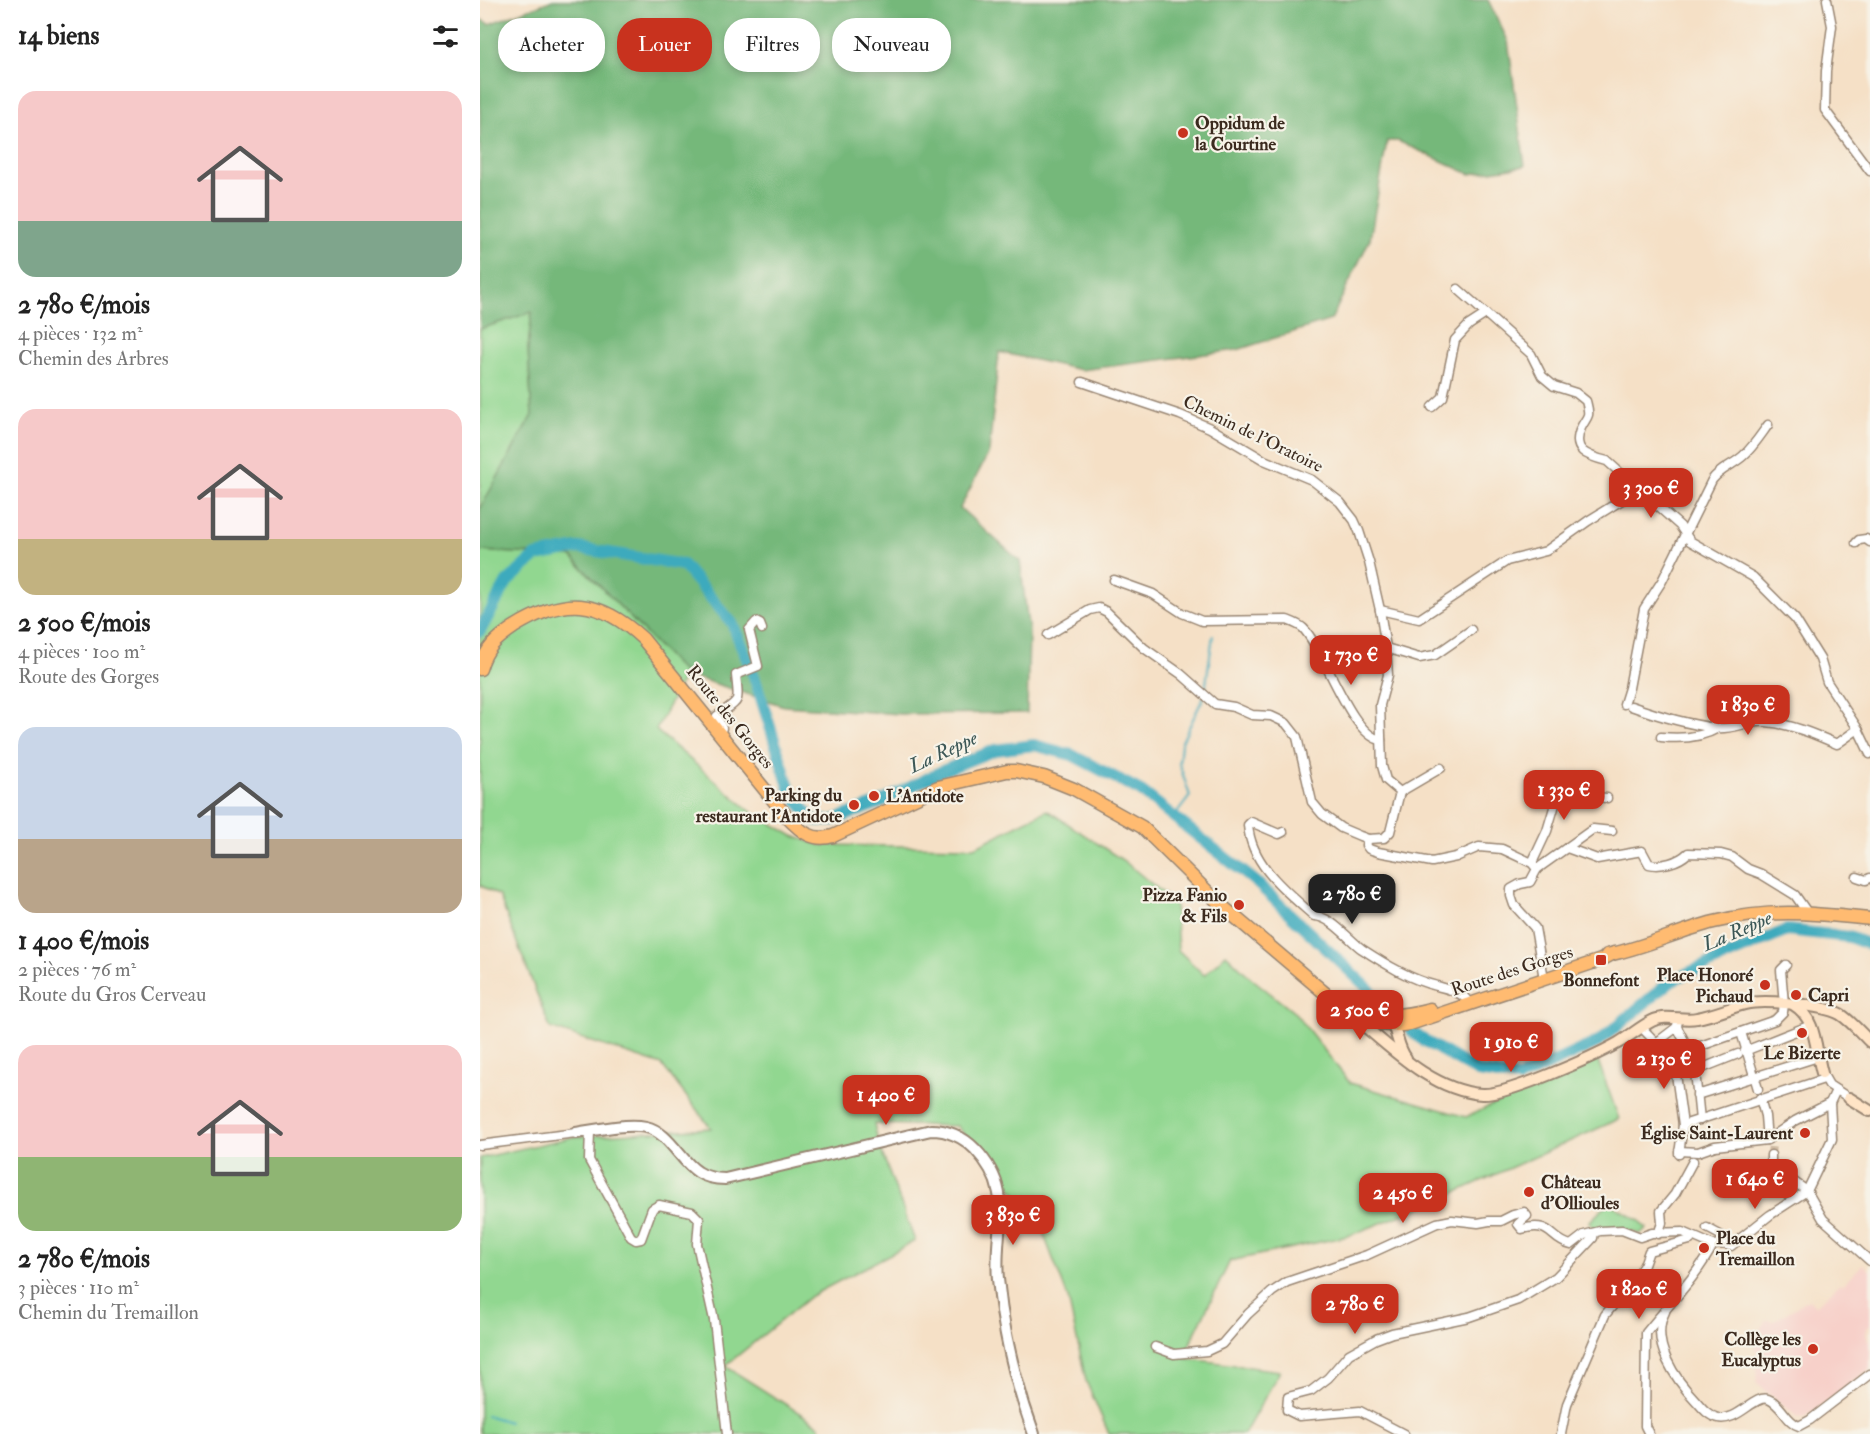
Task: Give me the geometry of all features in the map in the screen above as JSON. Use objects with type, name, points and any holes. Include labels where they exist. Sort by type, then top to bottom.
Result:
[{"type":"main road","name":"Route des Gorges","points":[[480,669],[491,644],[523,622],[556,607],[574,604],[595,608],[619,619],[643,639],[795,826],[804,833],[819,839],[833,836],[938,787],[998,772],[1016,771],[1060,783],[1142,827],[1222,906],[1352,1016],[1364,1021],[1410,1024],[1601,960],[1614,953]]},
{"type":"main road","name":"Route des Gorges","points":[[1323,991],[1390,1022],[1543,973],[1736,917],[1780,912],[1807,912],[1870,919]]},
{"type":"main road","points":[[1352,1016],[1409,1063],[1448,1085],[1482,1094],[1508,1090],[1594,1054],[1619,1043],[1657,1019],[1677,1023],[1747,1003],[1789,1004],[1825,1010],[1845,1018],[1870,1042]]},
{"type":"main road","points":[[1789,1004],[1804,1013],[1811,1025],[1823,1076]]},
{"type":"main road","points":[[1811,1025],[1816,1014],[1825,1010]]},
{"type":"main road","points":[[1385,1044],[1390,1022]]},
{"type":"main road","points":[[1390,1022],[1399,1048],[1409,1063]]},
{"type":"main road","points":[[1397,1040],[1410,1024]]},
{"type":"main road","points":[[1849,1098],[1870,1111]]},
{"type":"street","points":[[1827,0],[1832,26],[1825,110],[1870,171]]},
{"type":"street","points":[[1458,289],[1531,354],[1542,376],[1554,386],[1575,393],[1586,401],[1588,414],[1577,439],[1578,446],[1591,457],[1607,461],[1680,526],[1690,541],[1753,577],[1795,619],[1820,659],[1827,682],[1858,729],[1870,754]]},
{"type":"street","points":[[1432,407],[1443,397],[1455,340],[1468,325],[1486,314]]},
{"type":"street","name":"Chemin de l'Oratoire","points":[[1082,382],[1180,415],[1210,428],[1264,460],[1312,480],[1328,491],[1354,520],[1369,562],[1386,648],[1388,675],[1380,705],[1382,766],[1386,780],[1400,792]]},
{"type":"street","points":[[1768,425],[1742,457],[1717,474],[1684,534],[1662,581],[1644,609],[1627,705],[1670,720],[1718,728],[1766,722],[1799,729],[1837,744],[1858,729]]},
{"type":"street","points":[[1380,610],[1419,619],[1507,561],[1546,550],[1638,490]]},
{"type":"street","points":[[1856,543],[1866,539],[1870,542]]},
{"type":"street","points":[[1114,580],[1154,594],[1182,613],[1202,621],[1287,620],[1295,622],[1303,628],[1315,644],[1336,688],[1363,729],[1373,739],[1381,740]]},
{"type":"street","points":[[1048,635],[1090,610],[1099,608],[1107,612],[1144,648],[1181,674],[1215,704],[1234,707],[1252,715],[1271,716],[1286,723],[1297,737],[1312,802],[1322,814],[1341,828],[1368,839],[1384,838],[1390,832],[1400,792],[1441,768]]},
{"type":"street","points":[[720,735],[722,724],[717,716],[736,702],[739,696],[736,675],[758,666],[749,630],[756,622],[762,629]]},
{"type":"street","points":[[1386,648],[1419,658],[1436,655],[1471,630]]},
{"type":"street","points":[[1661,737],[1694,736],[1709,733],[1718,728]]},
{"type":"street","points":[[1543,973],[1535,928],[1514,905],[1510,896],[1511,889],[1530,882],[1556,801],[1565,795],[1607,798]]},
{"type":"street","points":[[1283,832],[1279,834],[1251,822],[1248,825],[1253,846],[1272,878],[1314,916],[1320,916],[1334,924],[1362,950],[1420,982],[1457,992],[1466,999]]},
{"type":"street","points":[[1534,866],[1568,848],[1593,829],[1612,831]]},
{"type":"street","points":[[1368,839],[1366,845],[1369,849],[1421,861],[1432,862],[1456,857],[1479,847],[1507,850],[1534,866]]},
{"type":"street","points":[[1568,848],[1598,859],[1642,851],[1649,864],[1654,866],[1680,860],[1688,853],[1721,854],[1732,857],[1748,869],[1761,874],[1795,895],[1807,912]]},
{"type":"street","points":[[1857,877],[1866,880],[1870,878]]},
{"type":"street","points":[[1689,1050],[1775,1020],[1789,1004],[1781,970],[1786,965]]},
{"type":"street","points":[[1656,1043],[1677,1023],[1695,1071],[1700,1120]]},
{"type":"street","points":[[1695,1071],[1811,1025]]},
{"type":"street","points":[[1642,1028],[1669,1056],[1675,1067],[1683,1125],[1679,1152],[1696,1156]]},
{"type":"street","points":[[1741,1032],[1743,1052],[1760,1096],[1769,1142]]},
{"type":"street","points":[[1698,1095],[1818,1057]]},
{"type":"street","points":[[1683,1125],[1760,1096],[1823,1076],[1836,1090],[1849,1098]]},
{"type":"street","points":[[1648,1434],[1645,1426],[1644,1345],[1646,1333],[1665,1312],[1711,1248],[1722,1244],[1731,1246],[1770,1215],[1807,1191],[1832,1138],[1830,1103],[1836,1090]]},
{"type":"street","points":[[1671,1095],[1675,1095],[1679,1101]]},
{"type":"street","points":[[1658,1234],[1662,1223],[1661,1211],[1675,1194],[1696,1156],[1714,1146],[1769,1142],[1795,1121],[1830,1103]]},
{"type":"street","points":[[480,1145],[634,1126],[647,1127],[661,1134],[700,1174],[725,1179],[743,1177],[931,1130],[955,1134],[970,1144],[984,1159],[995,1178],[1000,1195],[1002,1209],[998,1279],[1016,1383],[1034,1434]]},
{"type":"street","points":[[590,1131],[589,1160],[631,1238],[641,1239],[652,1209],[659,1205],[692,1212],[699,1220],[697,1244],[714,1320],[727,1434]]},
{"type":"street","points":[[1773,1163],[1807,1191],[1822,1219],[1870,1261]]},
{"type":"street","points":[[1155,1347],[1174,1354],[1208,1351],[1222,1344],[1248,1314],[1287,1282],[1367,1255],[1437,1222],[1501,1221],[1524,1212],[1527,1216],[1518,1224],[1521,1229],[1546,1228],[1563,1243],[1571,1245],[1584,1235],[1622,1230],[1640,1237],[1683,1232],[1711,1248]]},
{"type":"street","points":[[1707,1228],[1724,1237],[1722,1244]]},
{"type":"street","points":[[1404,1434],[1360,1411],[1299,1416],[1287,1410],[1288,1397],[1311,1391],[1328,1378],[1348,1354],[1376,1339],[1392,1333],[1469,1317],[1518,1300],[1556,1277],[1582,1250],[1594,1233]]},
{"type":"street","points":[[1561,1434],[1567,1404],[1605,1315],[1644,1265],[1649,1251],[1691,1238]]},
{"type":"street","points":[[1665,1312],[1660,1323],[1662,1341],[1671,1370],[1708,1414],[1719,1418],[1730,1418],[1760,1399],[1768,1399],[1799,1426],[1870,1374]]},
{"type":"street","points":[[1644,1345],[1652,1335],[1662,1341]]},
{"type":"shaded area","name":"Collège les Eucalyptus","points":[[1863,1264],[1870,1271],[1870,1325],[1866,1335],[1870,1341],[1870,1369],[1804,1418],[1797,1417],[1756,1383],[1758,1372],[1756,1367],[1759,1365],[1755,1340],[1766,1320],[1774,1321],[1809,1299],[1816,1306],[1840,1283],[1843,1285]]},
{"type":"green space","points":[[553,0],[1488,0],[1508,41],[1525,166],[1470,174],[1398,141],[1387,141],[1370,239],[1331,320],[1237,350],[1081,370],[999,352],[989,452],[960,508],[1020,561],[1029,632],[1027,713],[900,714],[784,706],[685,674],[571,556],[480,551],[480,509],[532,415],[528,348],[532,312],[480,329],[480,19],[489,24],[498,21],[498,72],[605,72],[605,18],[505,18]]},
{"type":"green space","points":[[532,311],[528,348],[532,416],[480,509],[480,329]]},
{"type":"green space","points":[[480,551],[571,556],[685,674],[656,730],[750,811],[793,836],[820,845],[975,847],[1047,810],[1124,861],[1175,903],[1178,950],[1204,975],[1226,954],[1250,977],[1296,1014],[1350,1083],[1466,1117],[1597,1058],[1619,1119],[1432,1203],[1348,1236],[1230,1261],[1183,1358],[1280,1371],[1244,1434],[1109,1434],[1086,1381],[1068,1298],[1038,1219],[957,1126],[874,1124],[879,1145],[915,1241],[811,1296],[725,1366],[820,1426],[822,1434],[480,1434],[480,1158],[573,1137],[711,1128],[662,1065],[550,1028],[499,896],[480,885]]},
{"type":"green space","points":[[1609,1203],[1647,1228],[1640,1234],[1612,1226],[1595,1230],[1589,1222]]},
{"type":"waterway","name":"La Reppe","points":[[480,631],[507,582],[536,556],[578,548],[683,565],[732,623],[754,676],[791,793],[813,820],[831,821],[879,803],[942,771],[995,750],[1034,745],[1072,755],[1141,791],[1256,882],[1392,1011]]},
{"type":"waterway","points":[[1205,691],[1213,635]]},
{"type":"waterway","points":[[1174,817],[1190,796],[1179,763],[1181,744],[1204,696]]},
{"type":"waterway","name":"La Reppe","points":[[1411,1030],[1420,1038],[1478,1072],[1519,1078],[1598,1042],[1672,980],[1787,930],[1849,937],[1870,945]]},
{"type":"waterway","points":[[486,1415],[509,1422]]},
{"type":"tunnel","points":[[1771,1155],[1772,1144]]},
{"type":"place","name":"Oppidum de la Courtine","points":[[1183,133]]},
{"type":"place","name":"L'Antidote","points":[[874,796]]},
{"type":"place","name":"Parking du restaurant l'Antidote","points":[[854,805]]},
{"type":"place","name":"Pizza Fanio & Fils","points":[[1239,905]]},
{"type":"place","name":"Bonnefont","points":[[1601,960]]},
{"type":"place","name":"Place Honoré Pichaud","points":[[1765,985]]},
{"type":"place","name":"Capri","points":[[1796,995]]},
{"type":"place","name":"Le Bizerte","points":[[1802,1033]]},
{"type":"place","name":"Église Saint-Laurent","points":[[1805,1133]]},
{"type":"place","name":"Château d'Ollioules","points":[[1529,1192]]},
{"type":"place","name":"Place du Tremaillon","points":[[1704,1248]]},
{"type":"place","name":"Collège les Eucalyptus","points":[[1813,1349]]}]
